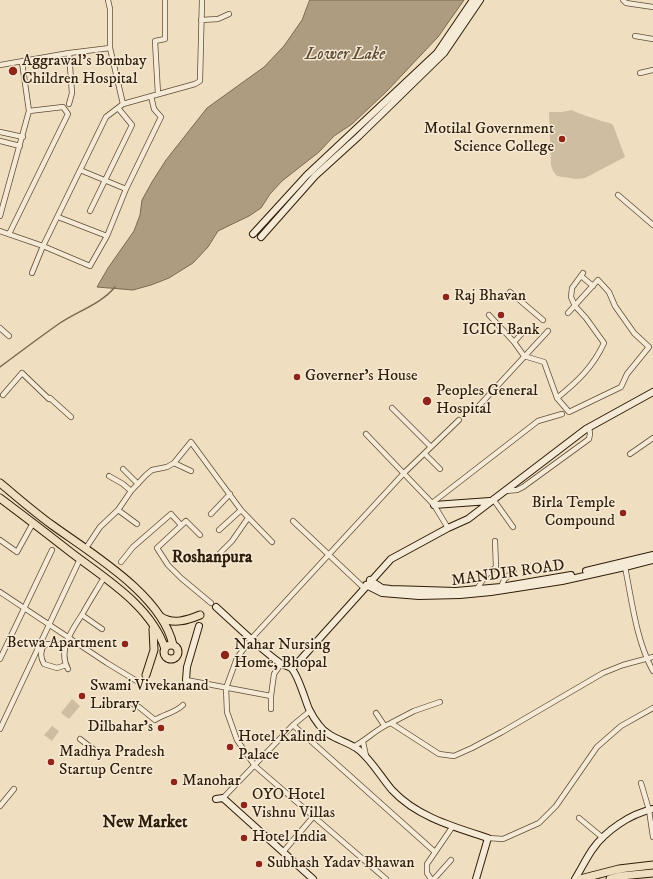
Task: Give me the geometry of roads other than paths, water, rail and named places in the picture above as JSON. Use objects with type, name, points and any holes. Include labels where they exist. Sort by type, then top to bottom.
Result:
[{"type":"main road","points":[[0,483],[50,524],[132,584],[161,617],[170,631],[173,645],[176,646],[178,651],[176,656],[171,658],[165,655],[165,649],[160,637],[151,623],[125,592],[0,498]]},
{"type":"main road","points":[[161,617],[166,620],[185,621],[200,615]]},
{"type":"main road","points":[[146,675],[154,650],[154,632],[151,623]]},
{"type":"main road","points":[[165,649],[168,646],[173,645]]},
{"type":"main road","points":[[580,879],[619,869],[653,864]]},
{"type":"main road","points":[[610,879],[621,876],[653,873]]},
{"type":"street","points":[[108,0],[110,9],[110,48],[123,104]]},
{"type":"street","points":[[158,94],[155,41],[165,39],[165,0]]},
{"type":"street","points":[[32,273],[106,117],[123,104],[195,84],[200,81],[202,0]]},
{"type":"street","points":[[253,234],[308,175],[437,53],[444,45],[473,0]]},
{"type":"street","points":[[261,237],[315,176],[359,136],[444,53],[480,0]]},
{"type":"street","points":[[623,0],[626,2],[653,7]]},
{"type":"street","points":[[201,20],[218,19],[229,14]]},
{"type":"street","points":[[635,36],[653,39]]},
{"type":"street","points":[[0,65],[69,53],[110,48]]},
{"type":"street","points":[[69,53],[72,93],[69,104]]},
{"type":"street","points":[[0,216],[29,111],[22,62]]},
{"type":"street","points":[[640,73],[653,70]]},
{"type":"street","points":[[0,231],[44,246],[90,266],[107,236],[126,189],[161,117],[154,109],[151,96]]},
{"type":"street","points":[[10,234],[68,114],[64,106],[29,111]]},
{"type":"street","points":[[90,211],[132,125],[118,108]]},
{"type":"street","points":[[0,132],[23,137]]},
{"type":"street","points":[[0,141],[20,146]]},
{"type":"street","points":[[80,170],[126,189]]},
{"type":"street","points":[[618,195],[653,225]]},
{"type":"street","points":[[58,217],[107,236]]},
{"type":"street","points":[[557,398],[578,381],[599,355],[604,343],[575,306],[571,297],[572,288],[582,274],[593,286]]},
{"type":"street","points":[[489,315],[514,342],[524,356],[544,362],[557,398],[569,412],[622,387],[627,374],[649,347],[630,327],[615,306],[608,292],[598,280],[568,313]]},
{"type":"street","points":[[510,292],[543,320]]},
{"type":"street","points":[[0,328],[9,336]]},
{"type":"street","points":[[514,342],[525,330]]},
{"type":"street","points":[[476,409],[548,331]]},
{"type":"street","points":[[3,395],[22,373],[71,417]]},
{"type":"street","points":[[292,669],[391,559],[448,528],[468,519],[589,427],[653,392]]},
{"type":"street","points":[[392,408],[431,447]]},
{"type":"street","points":[[433,504],[538,421],[562,414]]},
{"type":"street","points":[[386,879],[255,766],[237,740],[232,728],[226,704],[226,688],[236,658],[251,639],[404,473],[459,420]]},
{"type":"street","points":[[505,490],[516,490],[523,487],[588,439],[590,434],[589,427]]},
{"type":"street","points":[[366,434],[433,504],[448,528]]},
{"type":"street","points":[[630,454],[653,438]]},
{"type":"street","points":[[88,545],[100,527],[118,510],[131,491],[146,475],[152,470],[167,467],[174,463],[191,442],[241,510],[272,542]]},
{"type":"street","points":[[425,454],[440,469]]},
{"type":"street","points":[[174,463],[191,471]]},
{"type":"street","points":[[123,469],[138,484]]},
{"type":"street","points":[[108,476],[123,484],[131,491]]},
{"type":"street","points":[[211,514],[230,494]]},
{"type":"street","points":[[433,504],[493,500]]},
{"type":"street","points":[[493,500],[513,527]]},
{"type":"street","points":[[118,510],[137,524]]},
{"type":"street","points":[[219,530],[241,510]]},
{"type":"street","points":[[121,562],[133,547],[171,514],[181,525]]},
{"type":"street","points":[[220,554],[232,541],[248,518]]},
{"type":"street","points":[[200,535],[186,521],[157,548],[168,566],[181,578],[281,664],[292,669],[310,711],[329,736],[353,747],[366,757],[403,801],[420,812],[453,826],[488,838],[503,839],[539,823],[556,806],[597,747],[620,726],[653,708]]},
{"type":"street","points":[[293,521],[328,554],[367,585]]},
{"type":"street","points":[[0,540],[16,552],[33,523]]},
{"type":"street","points":[[477,589],[486,575],[496,568],[495,541]]},
{"type":"street","points":[[0,659],[52,550]]},
{"type":"street","name":"MANDIR ROAD","points":[[367,585],[391,589],[456,591],[501,587],[575,574],[653,555]]},
{"type":"street","points":[[0,729],[80,559]]},
{"type":"street","name":"MANDIR ROAD","points":[[367,585],[382,593],[419,596],[460,595],[526,587],[653,560]]},
{"type":"street","points":[[625,567],[646,659],[653,671]]},
{"type":"street","points":[[501,587],[504,580],[514,570]]},
{"type":"street","points":[[65,648],[58,644],[44,645],[41,656],[44,664],[57,668],[67,667],[64,658],[65,648],[69,637],[102,580]]},
{"type":"street","points":[[0,592],[140,683]]},
{"type":"street","points":[[82,615],[102,629]]},
{"type":"street","points":[[199,626],[188,660],[186,680],[271,696]]},
{"type":"street","points":[[391,722],[439,754],[454,756],[496,735],[603,673],[623,665],[653,657]]},
{"type":"street","points":[[270,709],[274,674],[281,664]]},
{"type":"street","points":[[353,747],[363,742],[384,725],[414,710],[440,702]]},
{"type":"street","points":[[131,703],[139,707],[155,720],[161,716],[178,710],[183,705]]},
{"type":"street","points":[[310,711],[292,725],[255,766],[220,799],[313,879]]},
{"type":"street","points":[[376,713],[384,725]]},
{"type":"street","points":[[292,725],[435,852]]},
{"type":"street","points":[[80,739],[93,749]]},
{"type":"street","points":[[363,742],[366,757]]},
{"type":"street","points":[[641,783],[651,810],[653,837]]},
{"type":"street","points":[[0,806],[14,789]]},
{"type":"street","points":[[575,879],[593,849],[603,838],[621,823],[651,810]]},
{"type":"street","points":[[283,852],[313,817]]},
{"type":"street","points":[[579,818],[603,838]]},
{"type":"street","points":[[430,879],[427,874],[427,864],[453,826]]},
{"type":"street","points":[[476,879],[488,838]]},
{"type":"street","points":[[434,879],[451,860]]},
{"type":"water","name":"Lower Lake","points":[[310,0],[464,0],[438,37],[386,92],[352,124],[334,136],[319,152],[282,181],[270,194],[261,208],[249,216],[218,231],[208,247],[193,263],[169,278],[133,290],[97,287],[108,268],[134,231],[140,215],[142,200],[166,160],[207,108],[264,67],[284,46],[302,20]]},
{"type":"waterway","points":[[0,367],[60,323],[103,298],[115,287]]},
{"type":"place","name":"Aggrawal's Bombay Children Hospital","points":[[13,71]]},
{"type":"place","name":"Motilal Government Science College","points":[[562,139]]},
{"type":"place","name":"Raj Bhavan","points":[[446,297]]},
{"type":"place","name":"ICICI Bank","points":[[501,315]]},
{"type":"place","name":"Governer's House","points":[[297,377]]},
{"type":"place","name":"Peoples General Hospital","points":[[427,401]]},
{"type":"place","name":"Birla Temple Compound","points":[[623,513]]},
{"type":"place","name":"Betwa Apartment","points":[[125,644]]},
{"type":"place","name":"Nahar Nursing Home, Bhopal","points":[[225,655]]},
{"type":"place","name":"Swami Vivekanand Library","points":[[82,696]]},
{"type":"place","name":"Dilbahar's","points":[[161,728]]},
{"type":"place","name":"Hotel Kalindi Palace","points":[[230,747]]},
{"type":"place","name":"Madhya Pradesh Startup Centre","points":[[51,762]]},
{"type":"place","name":"Manohar","points":[[174,782]]},
{"type":"place","name":"OYO Hotel Vishnu Villas","points":[[244,805]]},
{"type":"place","name":"Hotel India","points":[[244,838]]},
{"type":"place","name":"Subhash Yadav Bhawan","points":[[259,864]]},
{"type":"district","name":"Roshanpura","points":[[212,558]]},
{"type":"district","name":"New Market","points":[[145,823]]}]
